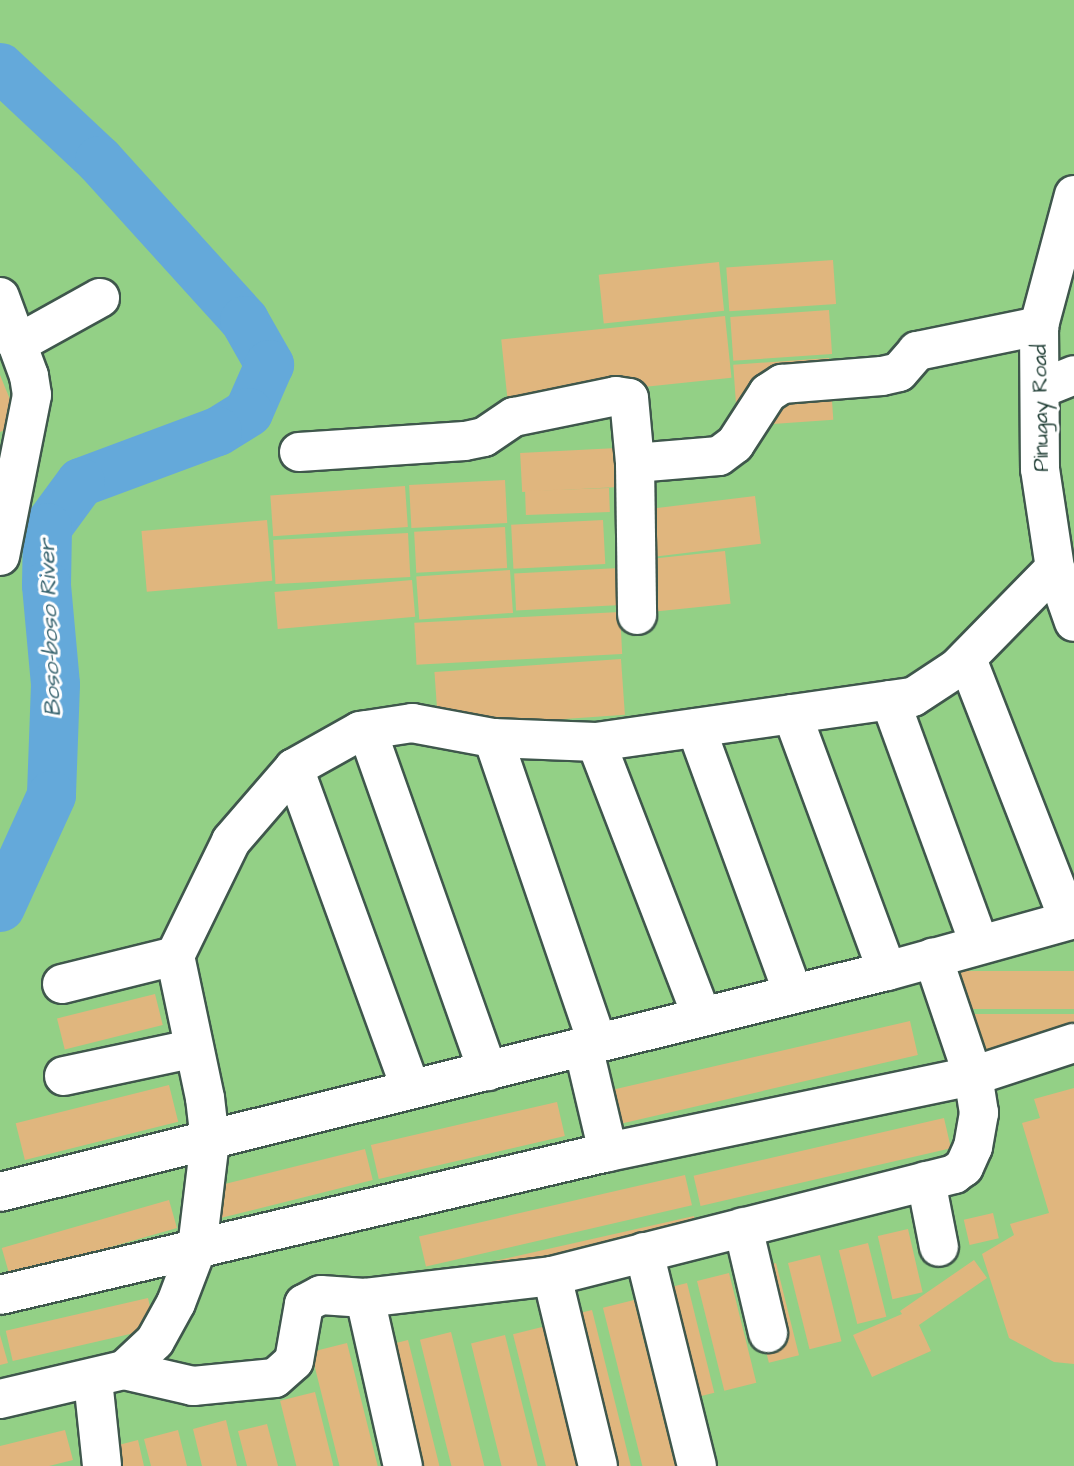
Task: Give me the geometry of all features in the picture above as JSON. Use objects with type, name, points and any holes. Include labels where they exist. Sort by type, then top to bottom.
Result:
[{"type":"street","name":"Pinugay Road","points":[[1074,195],[1040,326],[1057,382],[1040,469],[1055,568],[1074,621]]},
{"type":"street","points":[[0,297],[32,395],[0,556]]},
{"type":"street","points":[[17,344],[100,298]]},
{"type":"street","points":[[635,463],[719,456],[735,444],[768,393],[782,384],[882,376],[899,372],[917,351],[1040,326]]},
{"type":"street","points":[[299,452],[466,441],[484,437],[514,417],[616,396],[629,398],[632,407],[635,463],[637,615]]},
{"type":"street","points":[[102,1466],[109,1375],[155,1341],[197,1248],[209,1141],[205,1098],[191,1049],[175,956],[231,841],[295,768],[367,730],[412,723],[493,738],[596,742],[913,697],[967,659],[1055,568]]},
{"type":"street","points":[[0,1192],[488,1071],[792,991],[887,971],[1071,919],[967,659]]},
{"type":"street","points":[[890,700],[979,943]]},
{"type":"street","points":[[792,714],[887,971]]},
{"type":"street","points":[[696,727],[792,991]]},
{"type":"street","points":[[367,730],[488,1071]]},
{"type":"street","points":[[493,738],[590,1044],[608,1152]]},
{"type":"street","points":[[596,742],[701,1014]]},
{"type":"street","points":[[295,768],[411,1089]]},
{"type":"street","points":[[62,984],[175,956]]},
{"type":"street","points":[[0,1399],[109,1375],[193,1386],[275,1378],[293,1361],[304,1304],[321,1295],[365,1298],[552,1276],[954,1174],[964,1167],[973,1147],[979,1113],[973,1076],[933,958]]},
{"type":"street","points":[[0,1295],[608,1152],[973,1076],[1074,1043]]},
{"type":"street","points":[[64,1076],[191,1049]]},
{"type":"street","points":[[926,1181],[940,1247]]},
{"type":"street","points":[[743,1227],[768,1333]]},
{"type":"street","points":[[644,1252],[696,1466]]},
{"type":"street","points":[[552,1276],[598,1466]]},
{"type":"street","points":[[365,1298],[403,1466]]},
{"type":"green space","points":[[0,0],[1074,0],[1074,1466],[0,1466]]},
{"type":"building","points":[[833,260],[836,304],[729,311],[726,267]]},
{"type":"building","points":[[719,262],[724,311],[604,323],[599,275]]},
{"type":"building","points":[[829,310],[832,354],[733,361],[730,317]]},
{"type":"building","points":[[725,316],[731,378],[508,401],[501,340]]},
{"type":"building","points":[[829,358],[833,420],[738,427],[733,365]]},
{"type":"building","points":[[0,375],[20,424],[0,432]]},
{"type":"building","points":[[617,448],[619,487],[522,492],[520,453]]},
{"type":"building","points":[[505,480],[507,523],[411,528],[409,485]]},
{"type":"building","points":[[405,486],[408,527],[273,536],[270,495]]},
{"type":"building","points":[[609,488],[610,512],[526,515],[525,491]]},
{"type":"building","points":[[755,496],[761,544],[632,559],[626,512]]},
{"type":"building","points":[[267,520],[272,581],[147,592],[141,531]]},
{"type":"building","points":[[603,520],[605,564],[513,569],[511,525]]},
{"type":"building","points":[[505,527],[507,568],[416,573],[414,532]]},
{"type":"building","points":[[408,533],[410,577],[275,584],[273,540]]},
{"type":"building","points":[[725,551],[731,604],[646,613],[640,560]]},
{"type":"building","points":[[619,568],[621,605],[516,610],[514,573]]},
{"type":"building","points":[[510,570],[513,613],[419,619],[416,577]]},
{"type":"building","points":[[412,580],[415,617],[278,629],[275,592]]},
{"type":"building","points":[[620,612],[622,654],[416,665],[414,623]]},
{"type":"building","points":[[621,659],[625,715],[438,728],[434,672]]},
{"type":"building","points":[[944,971],[1074,971],[1074,1009],[944,1009]]},
{"type":"building","points":[[155,994],[163,1025],[65,1049],[57,1018]]},
{"type":"building","points":[[959,1014],[1074,1014],[1074,1053],[959,1053]]},
{"type":"building","points":[[910,1021],[918,1055],[602,1128],[594,1094]]},
{"type":"building","points":[[169,1085],[178,1122],[25,1160],[16,1123]]},
{"type":"building","points":[[1074,1088],[1074,1364],[1054,1362],[1009,1338],[982,1254],[1014,1235],[1010,1224],[1049,1213],[1022,1123],[1040,1118],[1034,1099]]},
{"type":"building","points":[[557,1102],[565,1136],[379,1179],[371,1145]]},
{"type":"building","points":[[944,1118],[951,1148],[701,1206],[694,1176]]},
{"type":"building","points":[[365,1149],[373,1180],[218,1219],[211,1187]]},
{"type":"building","points":[[685,1175],[692,1205],[426,1267],[419,1236]]},
{"type":"building","points":[[169,1200],[177,1228],[10,1276],[2,1248]]},
{"type":"building","points":[[993,1213],[999,1238],[970,1245],[964,1220]]},
{"type":"building","points":[[694,1216],[701,1247],[442,1273]]},
{"type":"building","points":[[908,1229],[923,1292],[892,1299],[878,1236]]},
{"type":"building","points":[[868,1243],[886,1317],[857,1324],[839,1250]]},
{"type":"building","points":[[820,1255],[842,1341],[810,1349],[788,1263]]},
{"type":"building","points":[[974,1260],[987,1278],[919,1325],[931,1351],[872,1377],[853,1335],[902,1314],[900,1311]]},
{"type":"building","points":[[776,1263],[799,1355],[769,1363],[746,1270]]},
{"type":"building","points":[[729,1273],[756,1383],[724,1391],[697,1281]]},
{"type":"building","points":[[687,1283],[714,1393],[682,1401],[655,1291]]},
{"type":"building","points":[[148,1298],[155,1328],[13,1361],[6,1331]]},
{"type":"building","points":[[634,1300],[675,1466],[642,1466],[603,1308]]},
{"type":"building","points":[[592,1310],[631,1466],[597,1466],[560,1318]]},
{"type":"building","points":[[546,1326],[581,1466],[546,1466],[513,1334]]},
{"type":"building","points":[[451,1332],[484,1466],[451,1466],[420,1340]]},
{"type":"building","points":[[0,1335],[8,1363],[0,1365]]},
{"type":"building","points":[[505,1335],[538,1466],[502,1466],[471,1343]]},
{"type":"building","points":[[408,1340],[439,1466],[407,1466],[378,1347]]},
{"type":"building","points":[[347,1343],[378,1466],[340,1466],[311,1352]]},
{"type":"building","points":[[315,1392],[333,1466],[296,1466],[280,1401]]},
{"type":"building","points":[[226,1420],[237,1466],[202,1466],[193,1429]]},
{"type":"building","points":[[267,1424],[278,1466],[247,1466],[238,1431]]},
{"type":"building","points":[[65,1430],[73,1460],[49,1466],[0,1466],[0,1446]]},
{"type":"building","points":[[178,1430],[187,1466],[151,1466],[144,1439]]},
{"type":"building","points":[[138,1440],[144,1466],[107,1466],[103,1449]]},
{"type":"waterway","name":"Boso-boso River","points":[[0,67],[99,160],[244,320],[269,364],[248,412],[217,431],[80,482],[47,527],[46,585],[55,684],[51,795],[0,907]]}]
